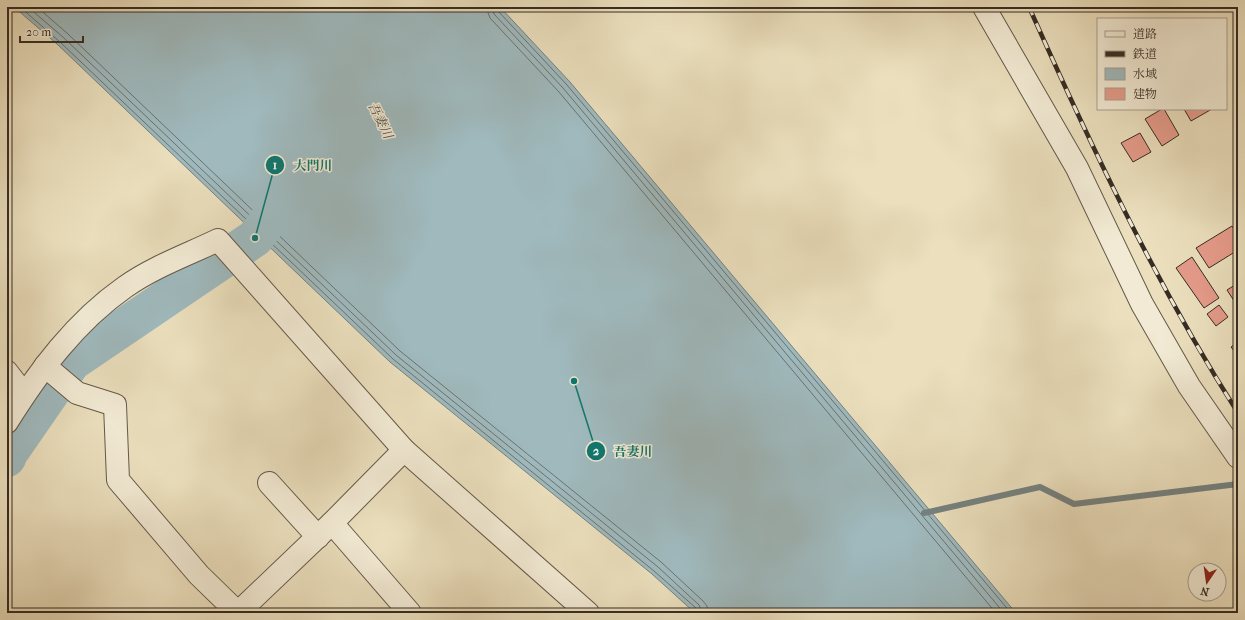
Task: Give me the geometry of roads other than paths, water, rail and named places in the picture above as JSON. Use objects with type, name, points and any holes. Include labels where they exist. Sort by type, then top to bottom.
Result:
[{"type":"street","points":[[984,7],[1077,168],[1142,304],[1189,386],[1238,457]]},
{"type":"street","points":[[7,422],[24,394],[77,327],[125,287],[162,266],[218,240],[404,450],[574,609]]},
{"type":"street","points":[[46,366],[77,393],[115,405],[118,480],[199,575],[243,612],[404,450]]},
{"type":"street","points":[[7,372],[24,394]]},
{"type":"street","points":[[269,483],[325,530],[410,613]]},
{"type":"water","points":[[14,7],[500,7],[570,82],[1016,613],[695,613],[652,574],[390,362],[57,44]]},
{"type":"waterway","points":[[7,458],[72,362],[255,238],[289,193]]},
{"type":"waterway","points":[[924,513],[1040,487],[1074,504],[1238,484]]},
{"type":"railway","points":[[1029,7],[1076,111],[1126,214],[1179,315],[1238,413]]},
{"type":"place","name":"大門川","points":[[255,238]]},
{"type":"place","name":"吾妻川","points":[[574,381]]}]
